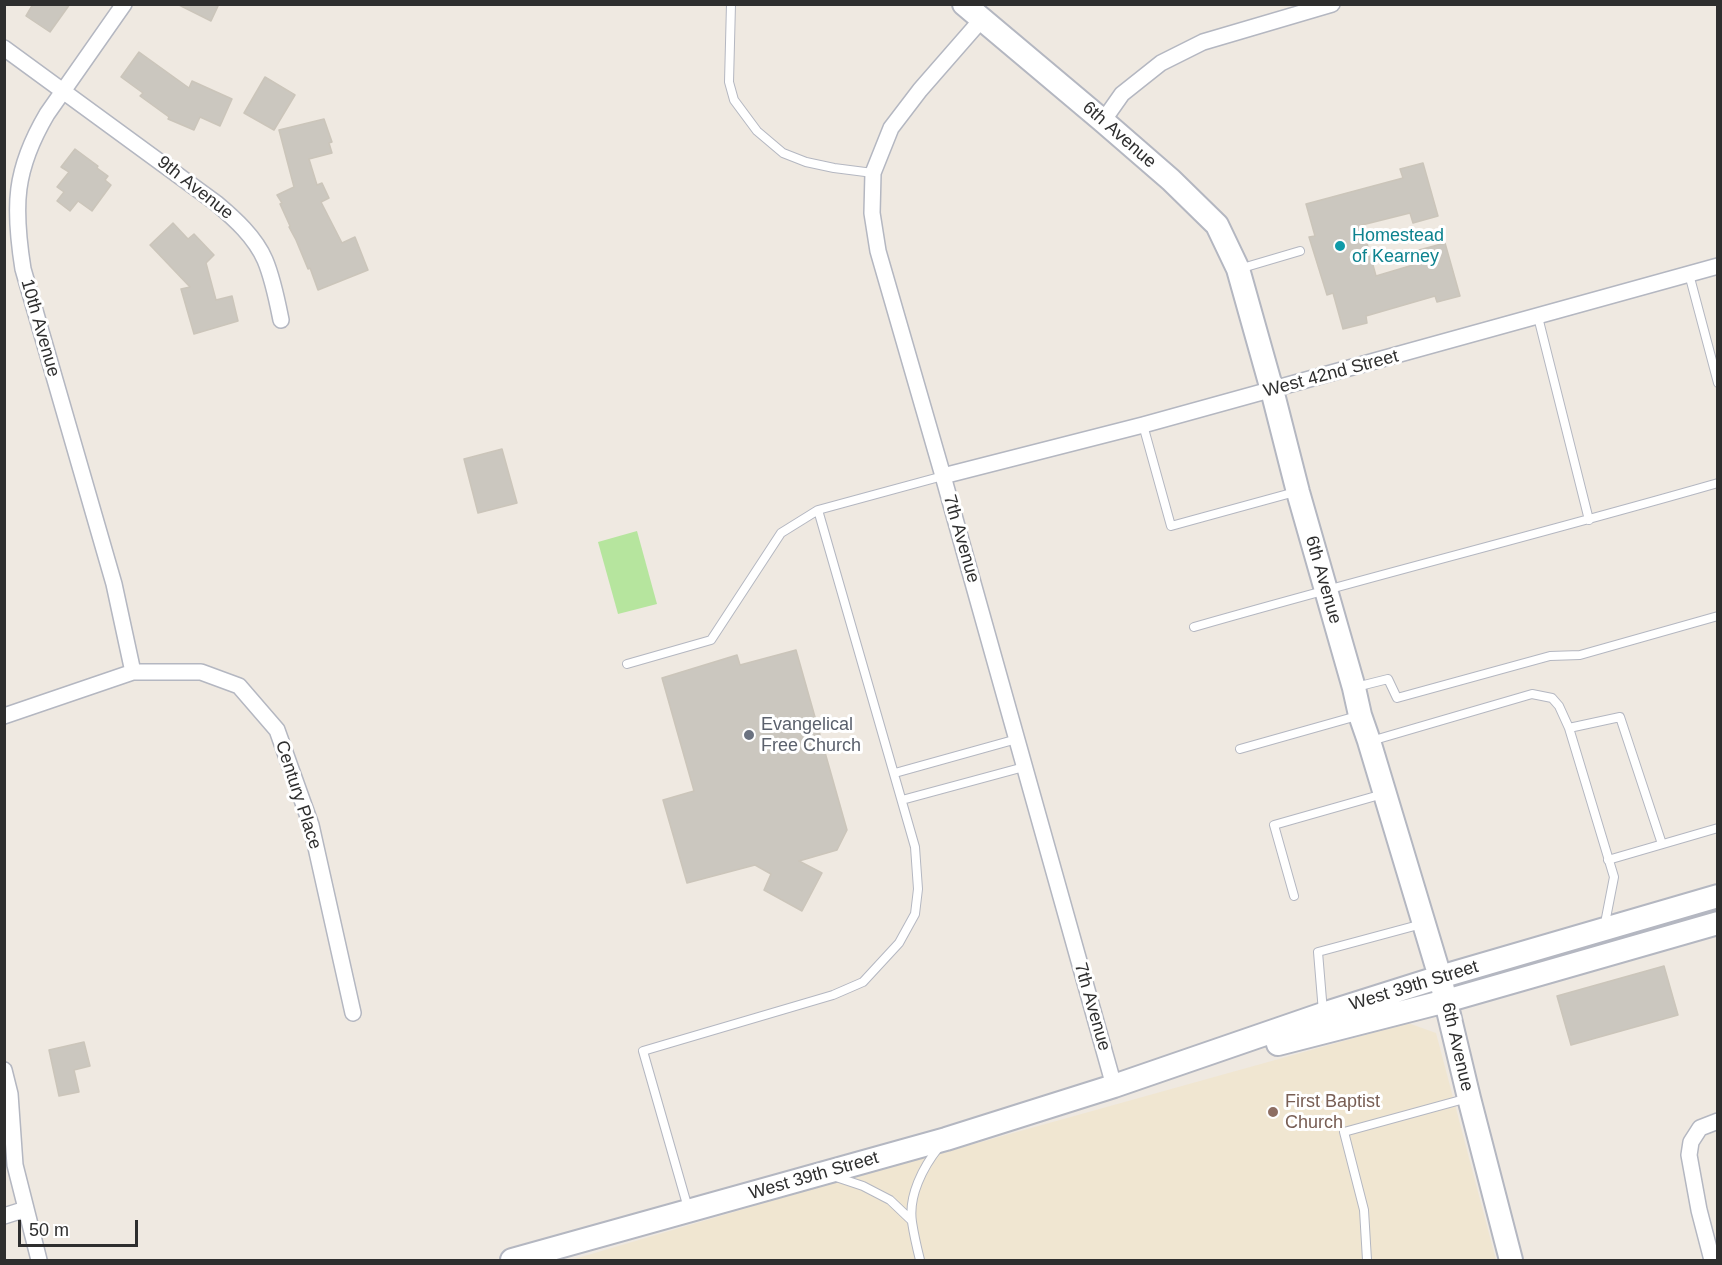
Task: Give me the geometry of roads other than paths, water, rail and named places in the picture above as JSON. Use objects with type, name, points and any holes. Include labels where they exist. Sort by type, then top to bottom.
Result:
[{"type":"main road","name":"6th Avenue","points":[[976,12],[1171,180],[1217,225],[1238,269],[1360,715],[1440,977],[1511,1260]]},
{"type":"main road","name":"West 39th Street","points":[[512,1260],[946,1139],[1114,1086],[1323,1014],[1440,977],[1718,896]]},
{"type":"main road","name":"West 39th Street","points":[[1114,1086],[1446,1000],[1718,922]]},
{"type":"street","name":"10th Avenue","points":[[124,4],[36,133],[26,157],[18,187],[12,245],[23,268],[114,584],[134,672]]},
{"type":"street","points":[[1103,121],[1122,94],[1161,63],[1203,42],[1332,4]]},
{"type":"street","name":"7th Avenue","points":[[976,12],[891,128],[873,173],[872,213],[878,251],[1114,1086]]},
{"type":"street","name":"9th Avenue","points":[[4,48],[216,202],[236,220],[265,259],[281,320]]},
{"type":"street","name":"West 42nd Street","points":[[943,476],[1143,425],[1718,266]]},
{"type":"street","name":"Century Place","points":[[4,716],[134,672],[201,672],[239,686],[277,730],[311,825],[353,1013]]},
{"type":"street","points":[[4,1070],[10,1094],[15,1165],[39,1260]]},
{"type":"street","points":[[1712,1260],[1689,1155],[1691,1142],[1700,1128],[1718,1121]]},
{"type":"street","points":[[4,1216],[26,1209]]},
{"type":"lane","points":[[731,4],[729,82],[734,100],[757,131],[783,153],[806,162],[873,173]]},
{"type":"lane","points":[[1238,269],[1300,251]]},
{"type":"lane","points":[[1689,274],[1718,383]]},
{"type":"lane","points":[[1538,317],[1589,520]]},
{"type":"lane","points":[[1143,425],[1171,526],[1298,492]]},
{"type":"lane","points":[[627,664],[711,640],[782,533],[818,510],[943,476]]},
{"type":"lane","points":[[1194,627],[1718,483]]},
{"type":"lane","points":[[689,1211],[643,1051],[833,995],[863,982],[899,943],[915,914],[918,890],[915,847],[818,510]]},
{"type":"lane","points":[[1354,688],[1388,679],[1397,698],[1550,656],[1580,655],[1718,616]]},
{"type":"lane","points":[[1369,741],[1532,694],[1552,698],[1559,706],[1569,728],[1614,877],[1606,918],[1607,928]]},
{"type":"lane","points":[[1240,749],[1360,715]]},
{"type":"lane","points":[[1569,728],[1620,717],[1662,844]]},
{"type":"lane","points":[[895,773],[1017,739]]},
{"type":"lane","points":[[902,800],[1024,767]]},
{"type":"lane","points":[[1294,896],[1274,825],[1384,794]]},
{"type":"lane","points":[[1608,860],[1718,828]]},
{"type":"lane","points":[[1323,1014],[1318,952],[1424,923]]},
{"type":"lane","points":[[1367,1260],[1364,1210],[1344,1132],[1469,1098]]},
{"type":"lane","points":[[920,1260],[911,1220],[915,1189],[928,1161],[946,1139]]},
{"type":"lane","points":[[824,1173],[863,1186],[890,1200],[911,1220]]},
{"type":"place","name":"Homestead of Kearney","points":[[1340,246]]},
{"type":"place","name":"Evangelical Free Church","points":[[749,735]]},
{"type":"place","name":"First Baptist Church","points":[[1273,1112]]}]
